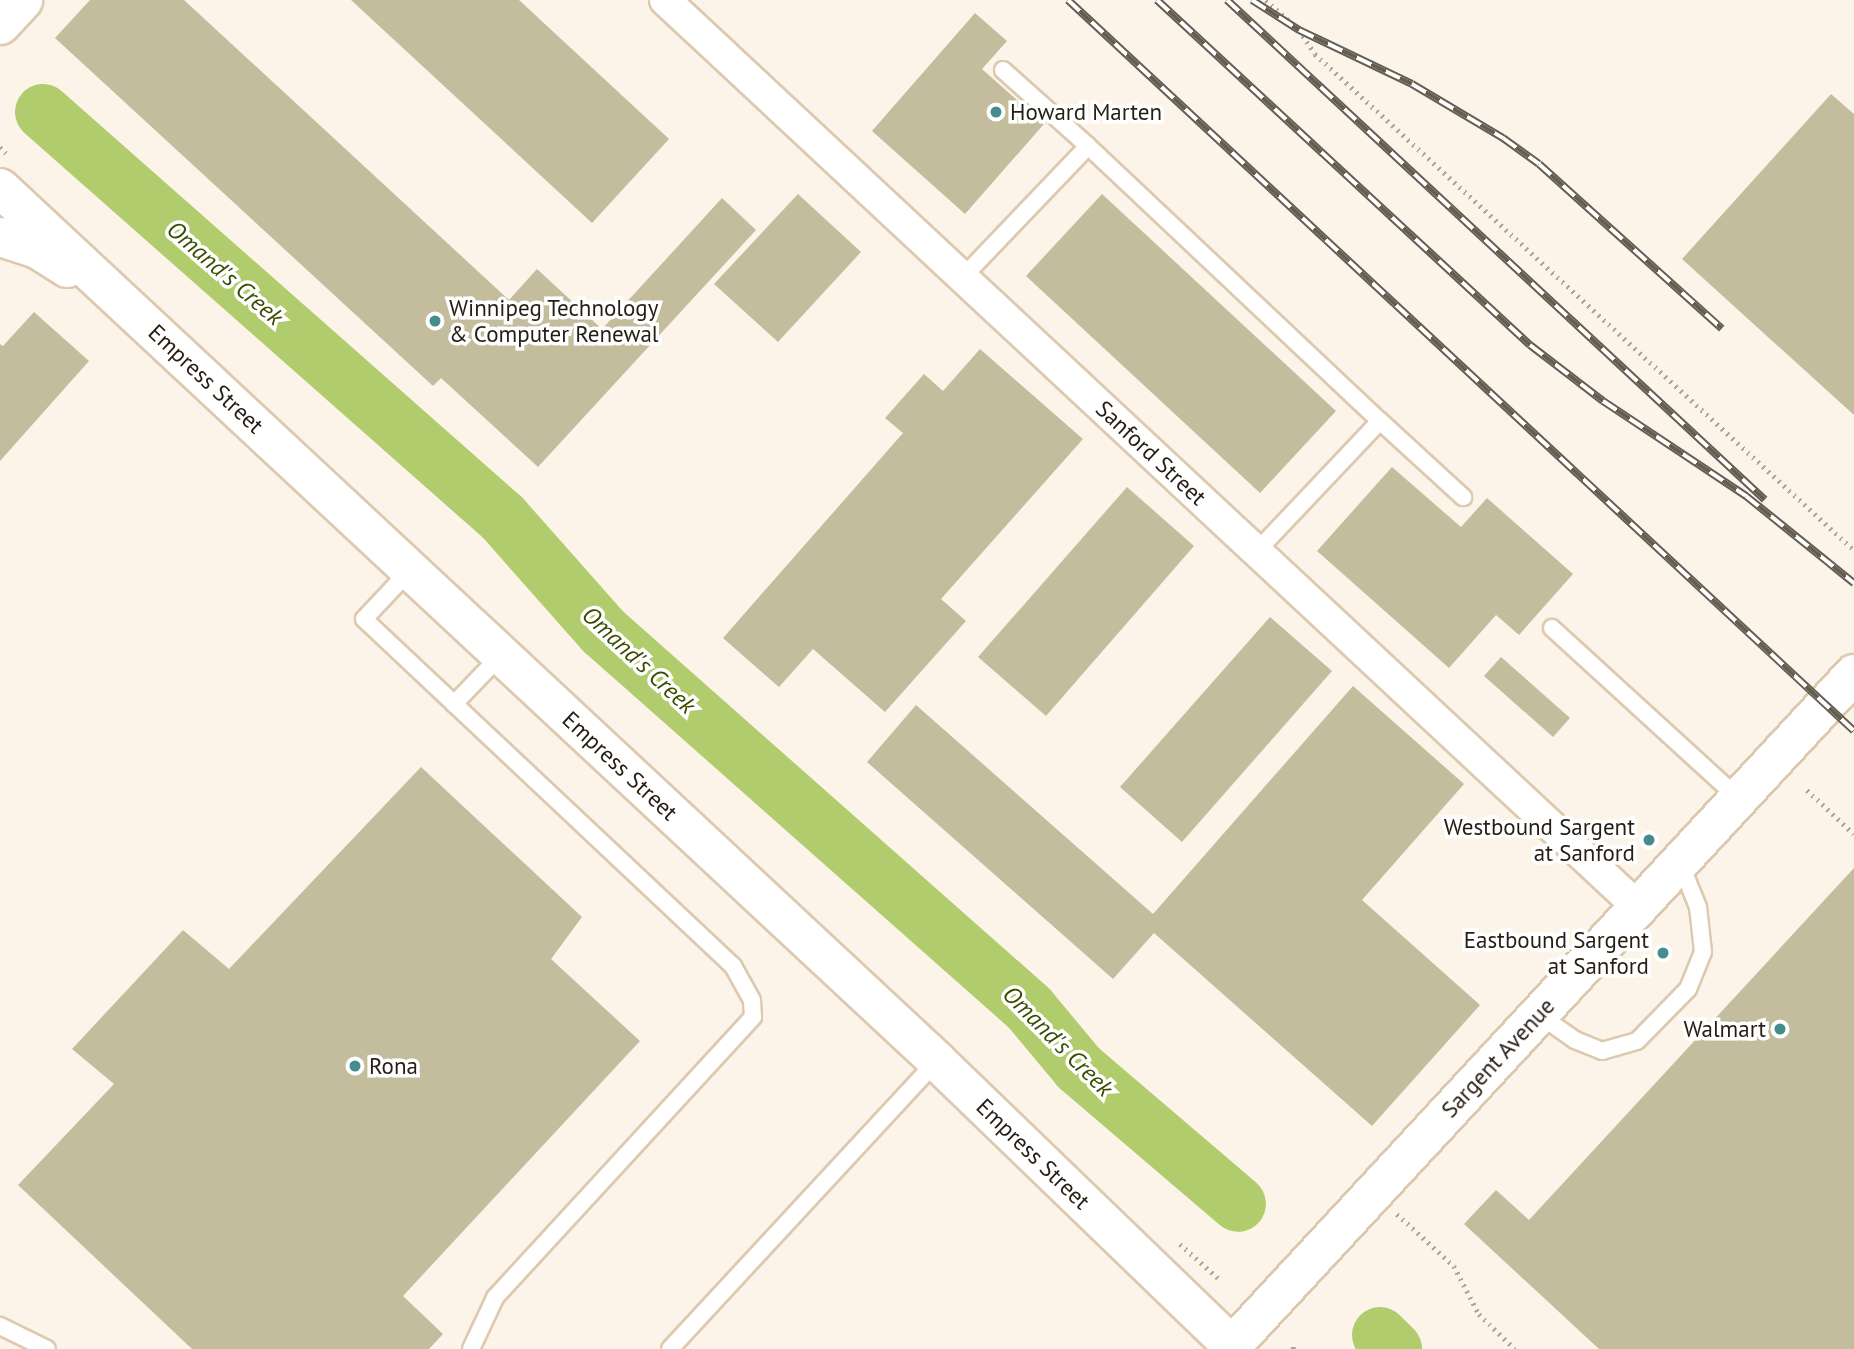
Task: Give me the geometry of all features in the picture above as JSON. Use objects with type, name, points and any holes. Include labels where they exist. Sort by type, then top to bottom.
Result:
[{"type":"main road","name":"Empress Street","points":[[0,188],[937,1061],[1232,1348]]},
{"type":"main road","points":[[0,237],[37,249],[128,306]]},
{"type":"main road","name":"Sargent Avenue","points":[[1232,1348],[1637,906],[1854,674]]},
{"type":"street","points":[[0,25],[23,0]]},
{"type":"street","name":"Sanford Street","points":[[665,0],[1637,906]]},
{"type":"lane","points":[[1003,70],[1088,146],[1463,497]]},
{"type":"lane","points":[[963,277],[1088,146]]},
{"type":"lane","points":[[1257,551],[1380,421]]},
{"type":"lane","points":[[410,570],[364,619],[733,966],[752,1000],[753,1017],[495,1298],[471,1349]]},
{"type":"lane","points":[[1552,628],[1738,798]]},
{"type":"lane","points":[[454,704],[501,654]]},
{"type":"lane","points":[[1538,1014],[1574,1040],[1602,1051],[1637,1041],[1688,989],[1703,952],[1698,907],[1679,861]]},
{"type":"lane","points":[[670,1349],[937,1061]]},
{"type":"lane","points":[[0,1326],[27,1336],[47,1349]]},
{"type":"lane","points":[[15,1349],[27,1336]]},
{"type":"path","points":[[1266,0],[1299,30],[1315,54],[1854,550]]},
{"type":"path","points":[[1807,790],[1854,834]]},
{"type":"path","points":[[1374,1193],[1454,1266],[1479,1314],[1515,1349]]},
{"type":"building","points":[[90,0],[184,0],[509,300],[537,269],[602,329],[722,198],[756,230],[538,467],[441,378],[433,386],[55,38]]},
{"type":"building","points":[[351,0],[519,0],[669,139],[592,223]]},
{"type":"building","points":[[975,13],[1007,41],[982,69],[1044,124],[965,214],[872,131]]},
{"type":"building","points":[[1831,94],[1854,114],[1854,415],[1682,259]]},
{"type":"building","points":[[798,194],[861,252],[778,342],[714,284]]},
{"type":"building","points":[[1102,194],[1336,411],[1260,493],[1026,276]]},
{"type":"building","points":[[34,312],[89,361],[0,461],[0,344],[3,346]]},
{"type":"building","points":[[980,349],[1083,439],[941,599],[966,621],[885,712],[813,649],[779,687],[723,638],[903,433],[885,418],[924,374],[943,391]]},
{"type":"building","points":[[1392,467],[1461,527],[1487,498],[1573,574],[1519,635],[1496,615],[1449,668],[1317,551]]},
{"type":"building","points":[[1127,487],[1194,546],[1046,716],[978,657]]},
{"type":"building","points":[[1270,617],[1332,671],[1182,842],[1120,787]]},
{"type":"building","points":[[1501,657],[1570,718],[1553,737],[1484,676]]},
{"type":"building","points":[[1353,686],[1464,784],[1362,900],[1480,1005],[1372,1126],[1154,933],[1113,979],[867,762],[916,705],[1153,914]]},
{"type":"building","name":"Rona","points":[[421,767],[582,917],[551,959],[640,1041],[403,1296],[443,1334],[429,1349],[192,1349],[18,1185],[114,1084],[72,1049],[183,930],[229,969]]},
{"type":"building","name":"Walmart","points":[[1854,868],[1854,1349],[1599,1349],[1464,1224],[1496,1190],[1529,1220]]},
{"type":"waterway","name":"Omand's Creek","points":[[43,112],[503,518],[604,632],[1029,1008],[1079,1068],[1238,1204]]},
{"type":"waterway","name":"Omand's Creek","points":[[1380,1335],[1394,1349]]},
{"type":"railway","points":[[1068,0],[1854,731]]},
{"type":"railway","points":[[1157,0],[1530,345],[1603,401],[1746,496],[1854,583]]},
{"type":"railway","points":[[1227,0],[1765,500]]},
{"type":"railway","points":[[1252,0],[1299,30],[1412,84],[1503,138],[1539,164],[1722,329]]},
{"type":"place","name":"Howard Marten","points":[[996,112]]},
{"type":"place","name":"Winnipeg Technology & Computer Renewal","points":[[435,321]]},
{"type":"place","name":"Westbound Sargent at Sanford","points":[[1649,840]]},
{"type":"place","name":"Eastbound Sargent at Sanford","points":[[1663,953]]},
{"type":"place","name":"Walmart","points":[[1780,1029]]},
{"type":"place","name":"Rona","points":[[355,1066]]}]
